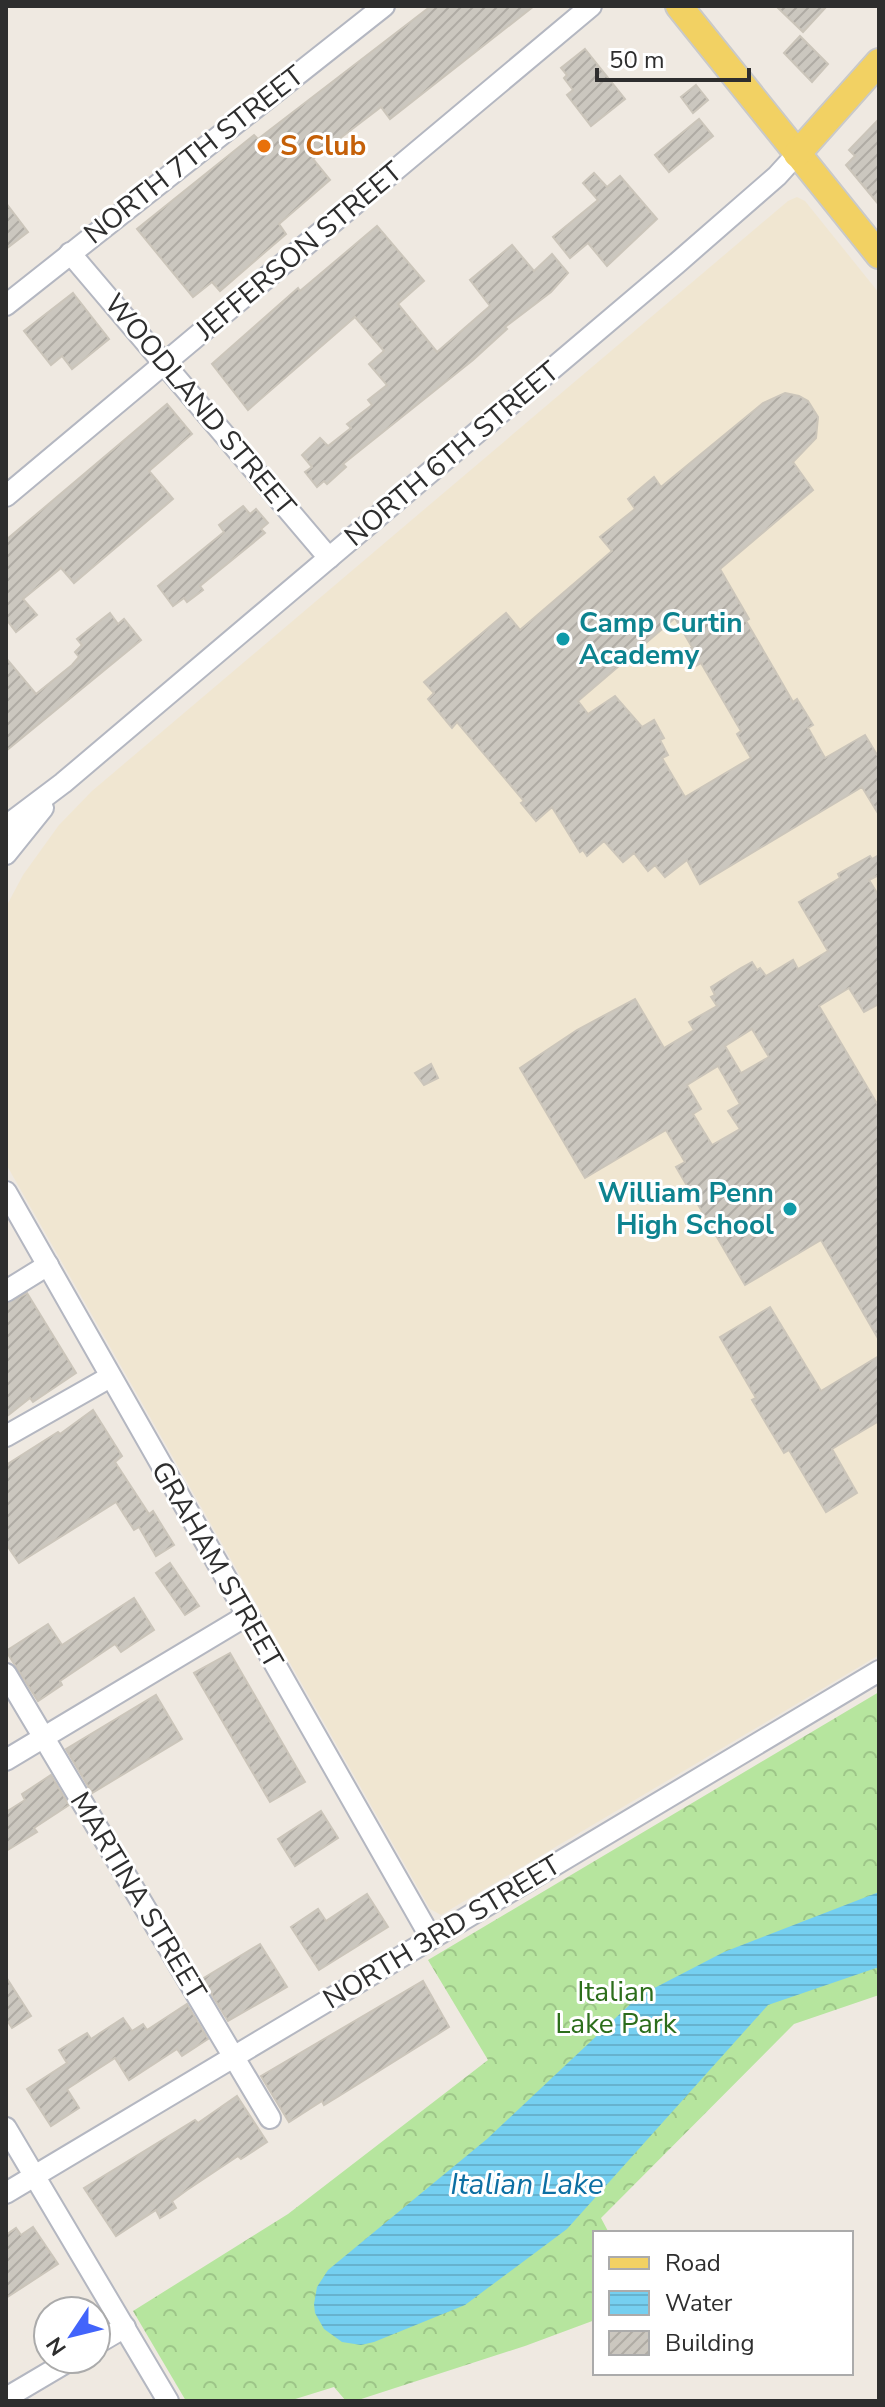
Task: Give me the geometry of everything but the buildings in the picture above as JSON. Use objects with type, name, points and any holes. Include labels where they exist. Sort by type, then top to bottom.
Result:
[{"type":"main road","points":[[679,6],[879,255]]},
{"type":"main road","name":"NORTH 6TH STREET","points":[[797,154],[879,62]]},
{"type":"street","name":"NORTH 7TH STREET","points":[[6,305],[384,6]]},
{"type":"street","name":"JEFFERSON STREET","points":[[6,496],[591,6]]},
{"type":"street","name":"NORTH 6TH STREET","points":[[6,826],[63,783],[329,558],[777,176],[797,154]]},
{"type":"street","name":"WOODLAND STREET","points":[[70,253],[329,558]]},
{"type":"street","points":[[6,854],[63,783]]},
{"type":"street","name":"GRAHAM STREET","points":[[6,1192],[431,1938]]},
{"type":"street","points":[[6,1291],[48,1265]]},
{"type":"street","points":[[6,1436],[110,1377]]},
{"type":"street","points":[[6,1760],[246,1616]]},
{"type":"street","name":"NORTH 3RD STREET","points":[[6,2193],[879,1671]]},
{"type":"street","name":"MARTINA STREET","points":[[6,1674],[270,2118]]},
{"type":"street","points":[[6,2128],[168,2401]]},
{"type":"street","points":[[112,2335],[125,2327]]},
{"type":"street","points":[[6,2398],[45,2375]]},
{"type":"shaded area","points":[[797,197],[805,201],[879,293],[879,1655],[441,1915],[430,1909],[6,1164],[6,907],[23,875],[59,825],[92,791],[788,201]]},
{"type":"green space","name":"Italian Lake Park","points":[[879,1692],[879,1995],[794,2024],[601,2218],[608,2231],[593,2231],[593,2321],[355,2401],[346,2401],[334,2387],[289,2401],[186,2401],[133,2311],[288,2214],[488,2060],[428,1960]]},
{"type":"water","name":"Italian Lake","points":[[879,1892],[879,1967],[768,2005],[567,2229],[465,2305],[361,2345],[342,2342],[324,2329],[315,2313],[314,2304],[317,2287],[328,2270],[487,2139],[639,1996],[724,1952]]},
{"type":"place","name":"S Club","points":[[264,146]]},
{"type":"place","name":"Camp Curtin Academy","points":[[563,639]]},
{"type":"place","name":"William Penn High School","points":[[790,1209]]}]
